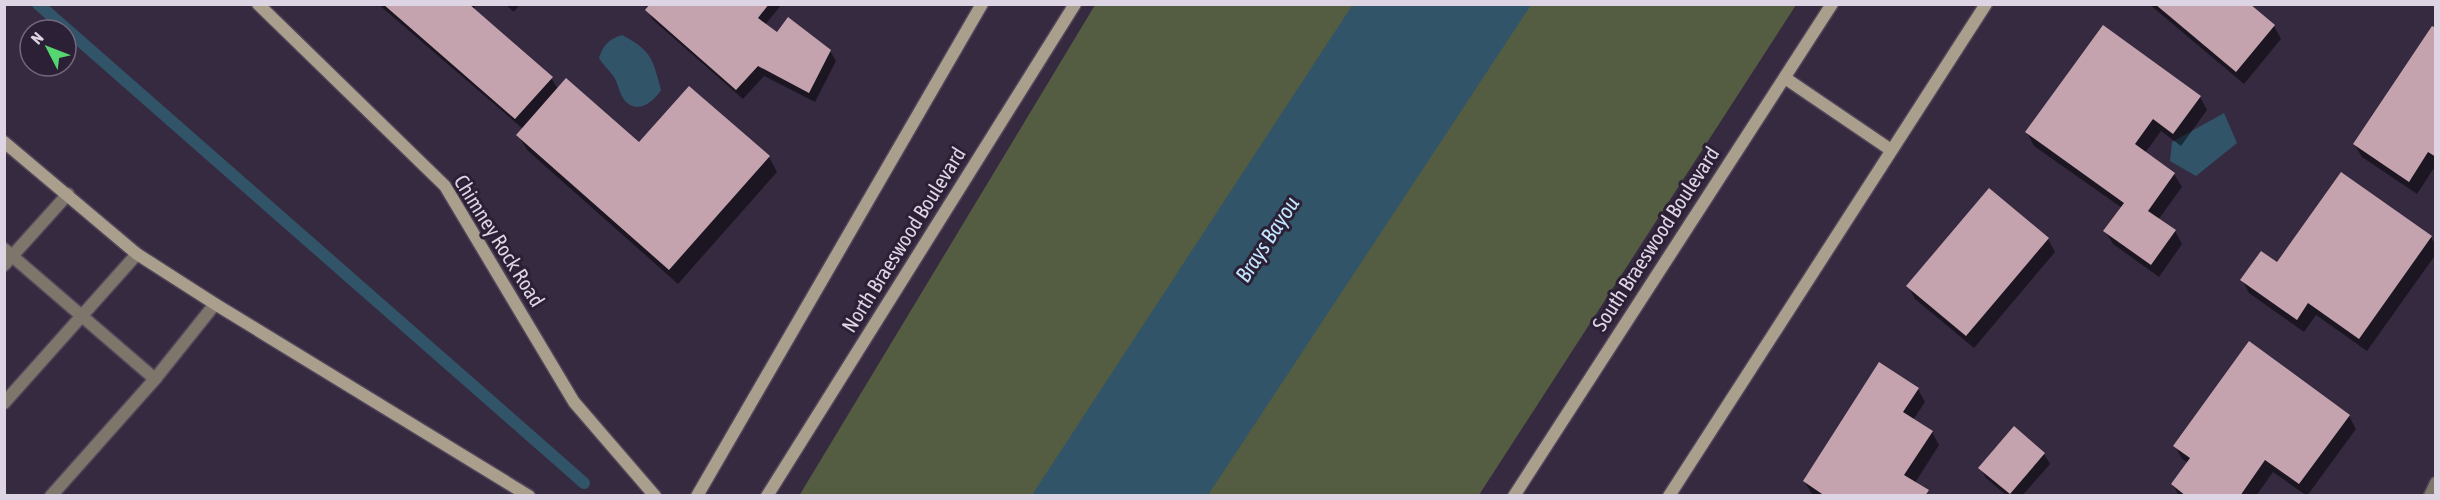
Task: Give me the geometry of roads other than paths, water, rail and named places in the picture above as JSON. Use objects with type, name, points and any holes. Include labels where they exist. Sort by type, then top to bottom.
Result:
[{"type":"main road","name":"Chimney Rock Road","points":[[258,4],[446,186],[574,402],[655,495]]},
{"type":"main road","points":[[698,495],[982,4]]},
{"type":"main road","name":"North Braeswood Boulevard","points":[[767,495],[1075,4]]},
{"type":"main road","name":"South Braeswood Boulevard","points":[[1514,495],[1832,4]]},
{"type":"main road","points":[[1669,495],[1986,4]]},
{"type":"main road","points":[[1785,78],[1891,150]]},
{"type":"main road","points":[[4,142],[137,254],[529,495]]},
{"type":"street","points":[[68,194],[7,257],[83,317],[155,379]]},
{"type":"street","points":[[4,403],[137,254]]},
{"type":"street","points":[[51,495],[155,379],[215,304]]},
{"type":"street","points":[[2430,495],[2436,483]]},
{"type":"water","name":"Brays Bayou","points":[[1353,4],[1531,5],[1208,495],[1032,495]]},
{"type":"water","points":[[622,35],[645,51],[656,70],[661,90],[644,106],[638,107],[628,103],[622,96],[614,77],[599,58],[607,43]]},
{"type":"water","points":[[2224,113],[2237,143],[2196,176],[2170,161],[2172,142]]},
{"type":"waterway","points":[[38,4],[584,483]]}]
